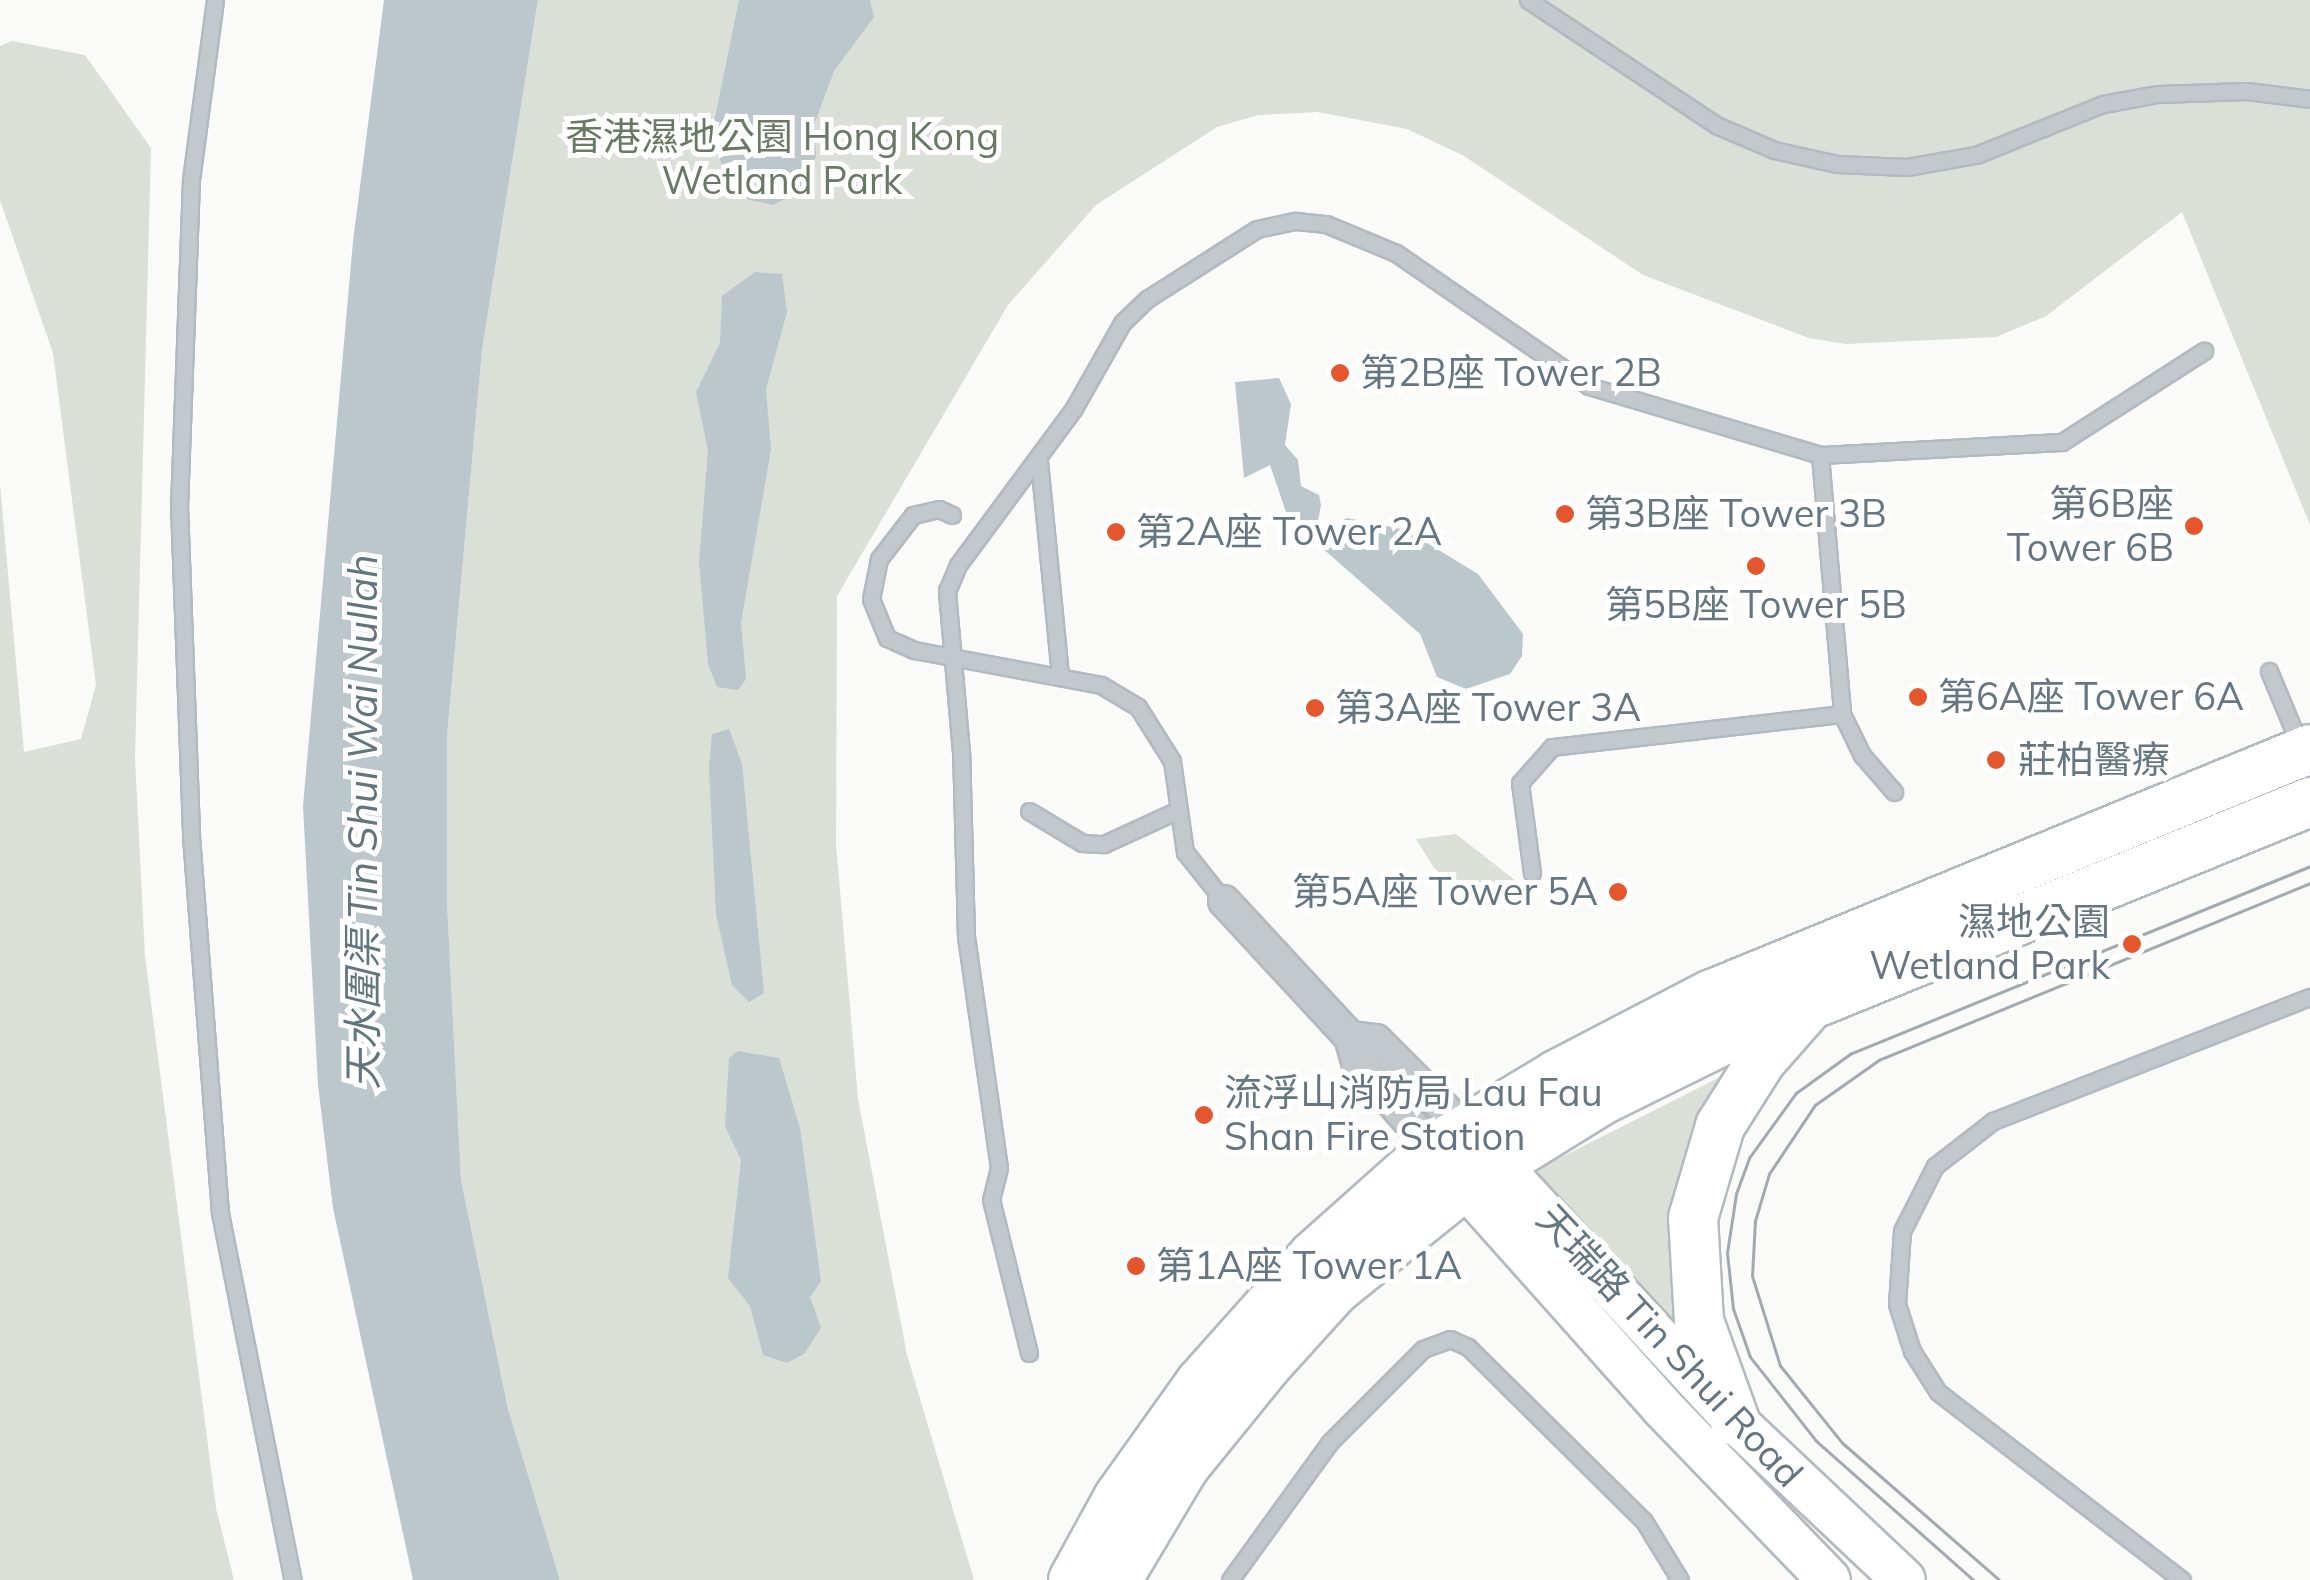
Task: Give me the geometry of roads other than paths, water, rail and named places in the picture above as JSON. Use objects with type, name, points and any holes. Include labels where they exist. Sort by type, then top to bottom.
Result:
[{"type":"main road","points":[[1073,1580],[1118,1498],[1200,1383],[1314,1255],[1449,1139],[1710,995],[2306,750]]},
{"type":"main road","points":[[1117,1580],[1185,1466],[1267,1365],[1336,1290],[1482,1174],[1660,1070],[2310,802]]},
{"type":"main road","points":[[1735,1421],[1698,1320],[1693,1218],[1710,1155],[1737,1094],[1810,1005]]},
{"type":"main road","name":"天瑞路 Tin Shui Road","points":[[1449,1139],[1735,1421],[1904,1580]]},
{"type":"main road","name":"天瑞路 Tin Shui Road","points":[[1482,1174],[1649,1393],[1827,1579]]},
{"type":"street","name":"天瑞路 Tin Shui Road","points":[[1224,901],[1350,1037],[1358,1062],[1449,1139]]},
{"type":"lane","points":[[215,0],[191,180],[180,486],[191,836],[220,1214],[292,1580]]},
{"type":"lane","points":[[1528,0],[1716,125],[1774,150],[1837,164],[1907,166],[1976,155],[2103,104],[2158,94],[2246,91],[2310,99]]},
{"type":"lane","points":[[1029,1353],[992,1200],[999,1168],[966,937],[954,656],[945,605],[951,577],[1039,461],[1132,312],[1257,229],[1296,221],[1326,224],[1396,252],[1606,394],[1820,455],[2062,442],[2204,352]]},
{"type":"lane","points":[[1820,455],[1842,714],[1862,755],[1894,792]]},
{"type":"lane","points":[[1039,461],[1060,677]]},
{"type":"lane","points":[[952,515],[939,509],[913,515],[879,559],[871,599],[887,638],[1120,694],[1153,722],[1172,760],[1176,811],[1186,852],[1224,901]]},
{"type":"lane","points":[[2269,672],[2306,750]]},
{"type":"lane","points":[[1532,873],[1520,783],[1552,747],[1842,714]]},
{"type":"lane","points":[[1030,811],[1082,843],[1104,844],[1176,811]]},
{"type":"lane","points":[[2182,1580],[1938,1392],[1912,1352],[1898,1304],[1902,1232],[1935,1166],[1993,1121],[2310,997]]},
{"type":"lane","points":[[1230,1580],[1342,1429],[1423,1348],[1450,1340],[1468,1347],[1644,1522],[1680,1580]]},
{"type":"water","name":"天水圍渠 Tin Shui Wai Nullah","points":[[384,0],[538,0],[482,350],[447,736],[447,902],[461,1180],[508,1409],[560,1580],[413,1580],[333,1208],[318,1085],[303,806],[353,241]]},
{"type":"water","points":[[739,0],[870,0],[874,17],[834,71],[814,125],[816,156],[806,189],[773,205],[741,198],[723,170],[712,132]]},
{"type":"water","points":[[755,272],[782,274],[787,312],[766,389],[771,449],[741,623],[746,679],[738,690],[717,687],[708,664],[699,562],[708,451],[696,392],[720,343],[722,296]]},
{"type":"water","points":[[1279,378],[1291,404],[1285,445],[1298,460],[1301,486],[1319,495],[1316,532],[1287,515],[1270,465],[1244,478],[1235,382]]},
{"type":"water","points":[[1347,518],[1406,530],[1478,574],[1523,634],[1522,656],[1510,674],[1466,689],[1437,677],[1420,634],[1321,547],[1329,528]]},
{"type":"water","points":[[729,729],[742,764],[764,993],[749,1002],[732,985],[716,914],[709,767],[712,734]]},
{"type":"water","points":[[738,1051],[779,1058],[800,1128],[821,1281],[810,1297],[821,1328],[804,1354],[787,1363],[763,1355],[750,1306],[728,1278],[741,1160],[725,1126],[729,1058]]},
{"type":"tram line","points":[[1973,1580],[1816,1441],[1750,1357],[1733,1309],[1727,1253],[1736,1194],[1749,1158],[1796,1093],[1850,1054],[2310,866]]},
{"type":"tram line","points":[[1999,1580],[1842,1443],[1780,1366],[1752,1276],[1755,1221],[1769,1174],[1815,1105],[1879,1060],[2310,883]]},
{"type":"place","name":"第2B座 Tower 2B","points":[[1340,373]]},
{"type":"place","name":"第3B座 Tower 3B","points":[[1565,514]]},
{"type":"place","name":"第6B座 Tower 6B","points":[[2194,526]]},
{"type":"place","name":"第2A座 Tower 2A","points":[[1116,532]]},
{"type":"place","name":"第5B座 Tower 5B","points":[[1756,566]]},
{"type":"place","name":"第6A座 Tower 6A","points":[[1918,697]]},
{"type":"place","name":"第3A座 Tower 3A","points":[[1315,708]]},
{"type":"place","name":"莊柏醫療","points":[[1996,760]]},
{"type":"place","name":"第5A座 Tower 5A","points":[[1618,892]]},
{"type":"place","name":"濕地公園 Wetland Park","points":[[2132,944]]},
{"type":"place","name":"流浮山消防局 Lau Fau Shan Fire Station","points":[[1204,1115]]},
{"type":"place","name":"第1A座 Tower 1A","points":[[1136,1266]]},
{"type":"park label","name":"香港濕地公園 Hong Kong Wetland Park","points":[[782,158]]}]
